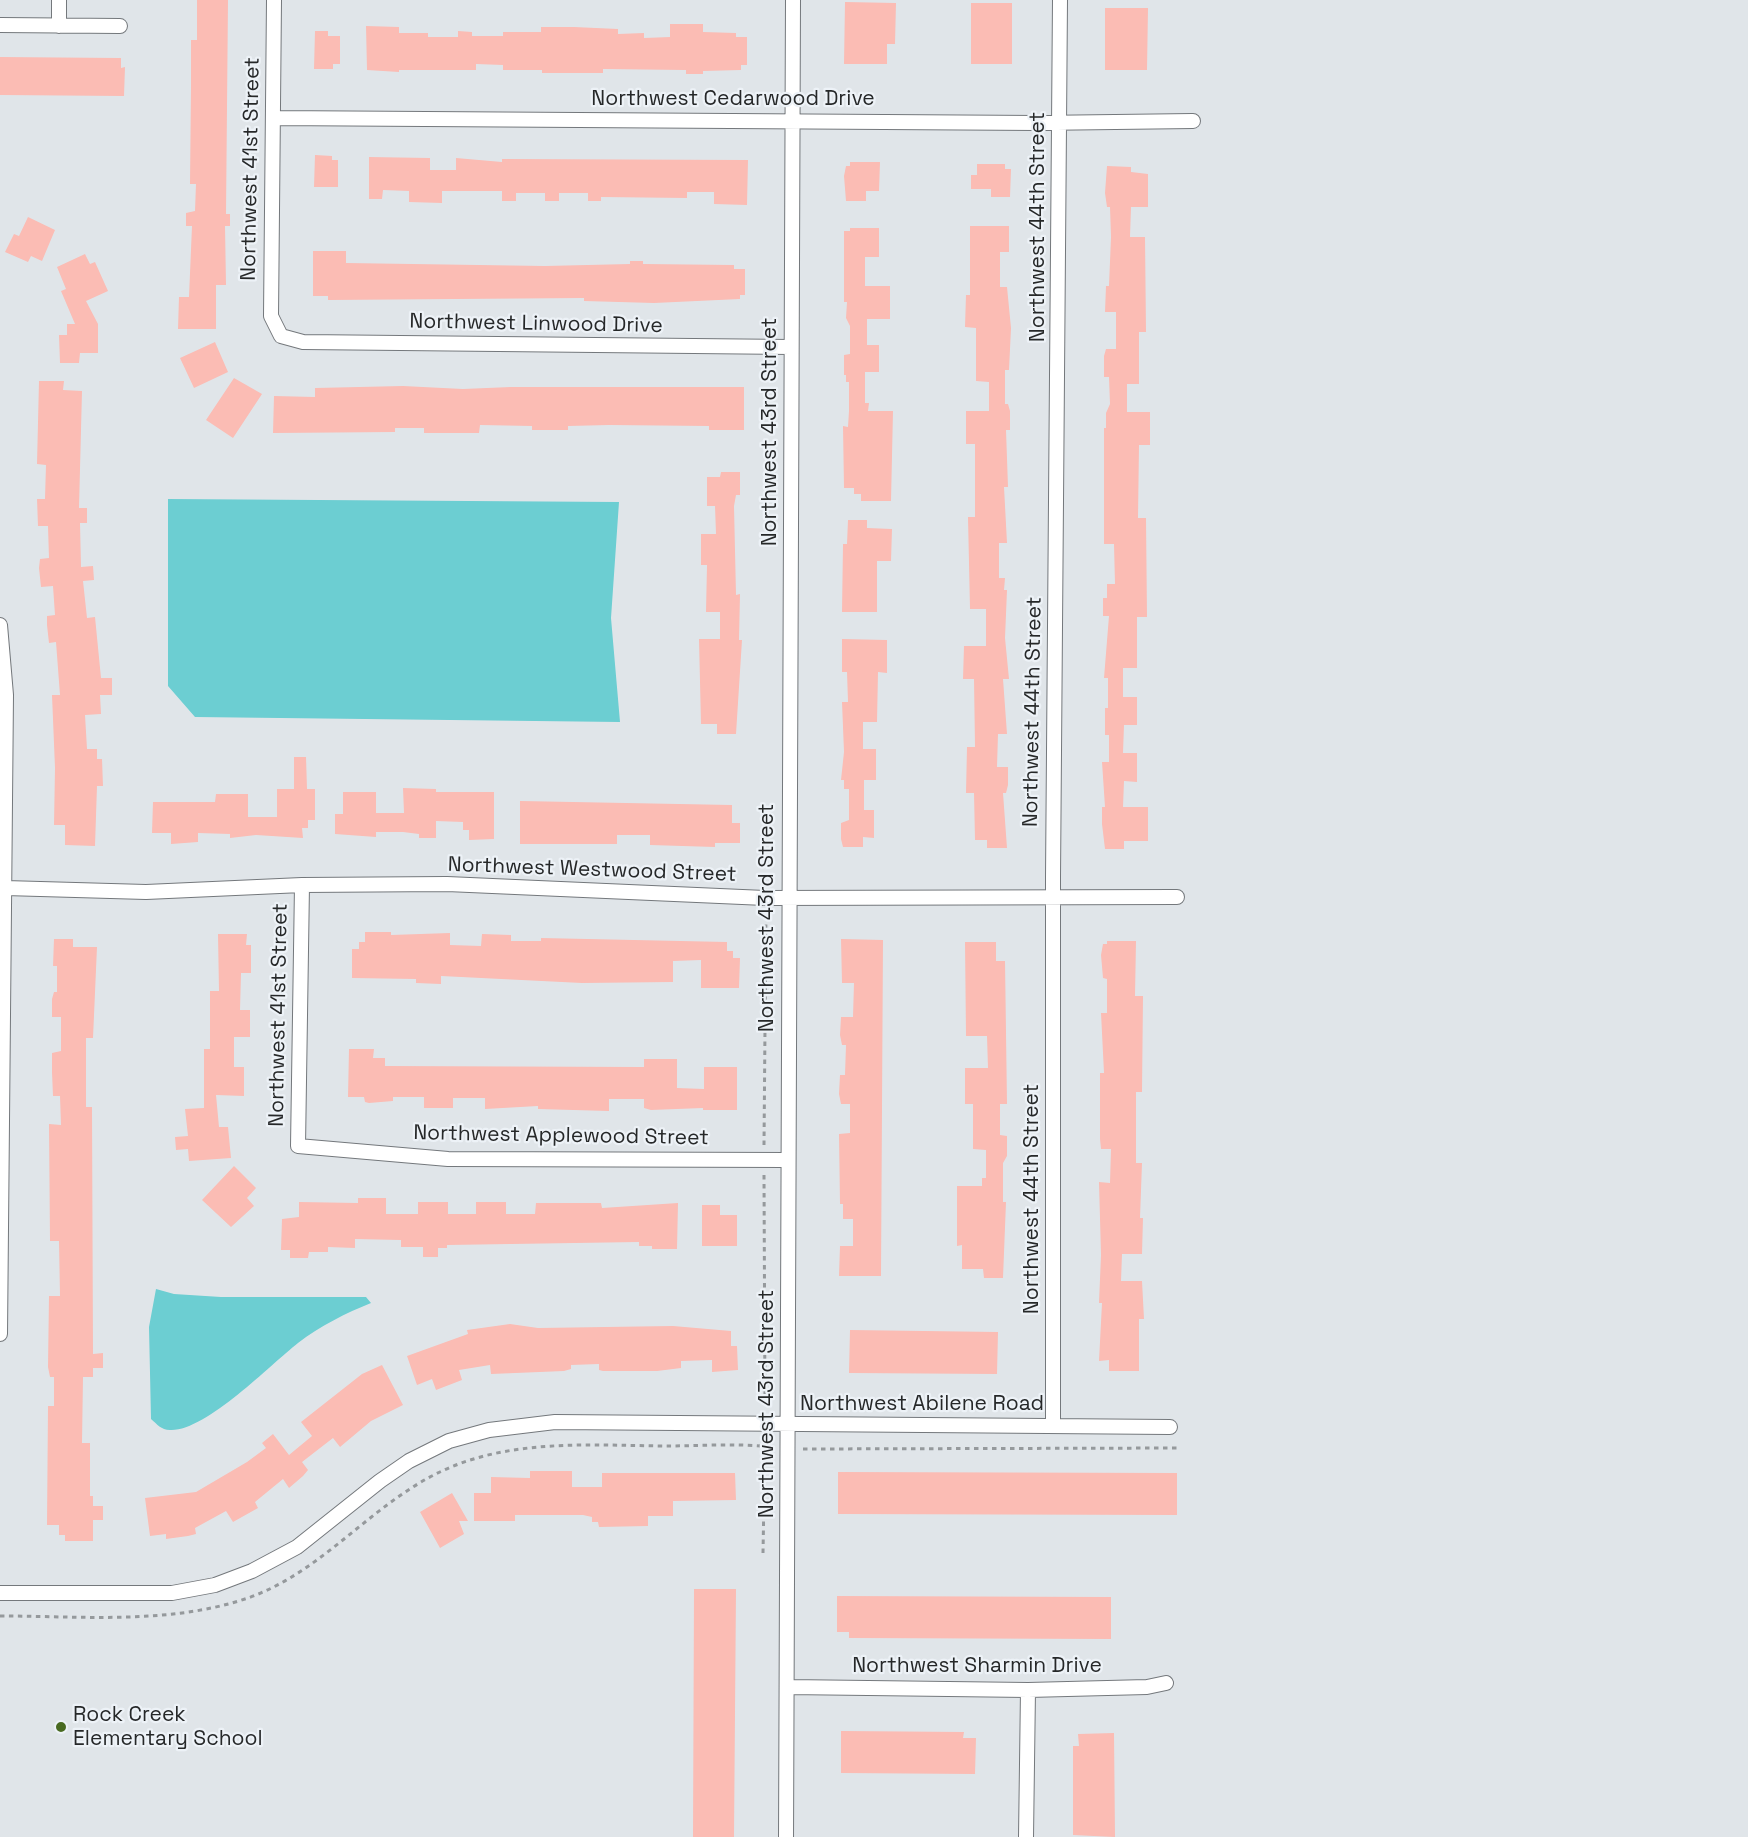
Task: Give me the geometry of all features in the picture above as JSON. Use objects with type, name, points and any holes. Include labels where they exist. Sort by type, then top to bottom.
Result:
[{"type":"street","points":[[59,0],[59,26]]},
{"type":"street","name":"Northwest 41st Street","points":[[274,0],[271,316],[281,336]]},
{"type":"street","name":"Northwest 43rd Street","points":[[786,1837],[790,1425],[787,1160],[793,0]]},
{"type":"street","name":"Northwest 44th Street","points":[[1053,1425],[1053,898],[1060,0]]},
{"type":"street","points":[[0,25],[120,26]]},
{"type":"street","name":"Northwest Cedarwood Drive","points":[[273,118],[1193,121]]},
{"type":"street","name":"Northwest Linwood Drive","points":[[281,336],[303,342],[791,347]]},
{"type":"street","points":[[0,625],[6,695],[0,1334]]},
{"type":"street","name":"Northwest Westwood Street","points":[[5,888],[146,892],[302,885],[447,884],[765,898],[1177,897]]},
{"type":"street","name":"Northwest 41st Street","points":[[298,1146],[302,885]]},
{"type":"street","name":"Northwest Applewood Street","points":[[298,1146],[448,1159],[787,1160]]},
{"type":"street","name":"Northwest Abilene Road","points":[[0,1593],[172,1593],[215,1585],[252,1571],[297,1547],[409,1461],[449,1441],[489,1430],[555,1422],[1170,1427]]},
{"type":"street","name":"Northwest Sharmin Drive","points":[[788,1687],[1028,1690],[1148,1687],[1166,1683]]},
{"type":"street","points":[[1026,1837],[1028,1690]]},
{"type":"path","points":[[764,1553],[766,1446],[765,898]]},
{"type":"path","points":[[0,1616],[138,1616],[202,1610],[248,1598],[296,1576],[412,1487],[459,1462],[512,1448],[571,1445],[766,1446],[788,1449],[1181,1449]]},
{"type":"water","points":[[168,499],[619,502],[611,618],[620,722],[195,717],[168,686]]},
{"type":"water","points":[[156,1289],[174,1294],[221,1297],[366,1297],[371,1303],[333,1320],[306,1337],[237,1396],[201,1420],[184,1428],[167,1430],[151,1419],[149,1327]]},
{"type":"building","points":[[197,0],[228,0],[226,214],[230,214],[230,226],[225,226],[226,285],[216,285],[216,329],[178,329],[179,297],[189,297],[192,226],[186,226],[186,213],[195,211],[196,184],[190,184],[191,40],[197,40]]},
{"type":"building","points":[[845,2],[896,3],[895,44],[887,44],[887,64],[844,64]]},
{"type":"building","points":[[971,3],[1012,3],[1012,64],[971,64]]},
{"type":"building","points":[[1105,8],[1148,8],[1147,70],[1105,70]]},
{"type":"building","points":[[670,24],[703,24],[703,32],[736,33],[736,37],[747,37],[747,65],[741,65],[741,70],[703,71],[703,74],[686,74],[686,70],[603,69],[603,73],[542,73],[542,70],[503,70],[503,65],[476,64],[476,70],[399,70],[399,72],[367,70],[366,26],[399,27],[399,33],[428,33],[428,37],[458,37],[458,31],[472,32],[472,36],[503,36],[503,32],[541,32],[541,27],[574,27],[618,29],[618,34],[644,33],[644,38],[670,37]]},
{"type":"building","points":[[315,31],[328,31],[328,36],[340,36],[340,64],[333,64],[333,69],[314,69]]},
{"type":"building","points":[[0,57],[121,58],[121,68],[125,67],[124,96],[0,95]]},
{"type":"building","points":[[315,155],[332,156],[332,160],[338,160],[338,187],[314,187]]},
{"type":"building","points":[[369,157],[430,158],[430,170],[456,170],[456,158],[502,162],[502,159],[748,160],[747,205],[714,204],[714,192],[687,192],[687,198],[601,197],[601,201],[588,201],[588,193],[559,193],[559,201],[545,201],[545,193],[516,193],[516,201],[502,201],[502,191],[442,191],[442,203],[409,202],[409,191],[383,190],[382,199],[369,199]]},
{"type":"building","points":[[850,162],[880,162],[879,191],[866,191],[866,201],[846,201],[844,176],[846,166],[850,166]]},
{"type":"building","points":[[977,164],[1005,164],[1005,169],[1011,169],[1010,197],[991,197],[991,189],[971,189],[971,175],[977,175]]},
{"type":"building","points":[[1107,166],[1131,167],[1131,172],[1148,174],[1148,207],[1131,207],[1130,237],[1145,237],[1146,332],[1139,332],[1139,384],[1127,384],[1127,412],[1150,412],[1150,445],[1139,445],[1138,518],[1146,518],[1147,617],[1137,617],[1137,668],[1123,668],[1123,697],[1137,697],[1137,725],[1124,725],[1123,753],[1137,753],[1137,782],[1124,781],[1123,807],[1148,807],[1148,841],[1124,841],[1124,849],[1105,849],[1102,824],[1102,807],[1105,807],[1102,762],[1109,762],[1109,735],[1105,735],[1108,678],[1104,678],[1109,616],[1103,616],[1103,598],[1107,598],[1107,584],[1115,584],[1114,544],[1104,544],[1104,428],[1106,428],[1106,413],[1110,404],[1109,377],[1104,377],[1104,356],[1106,349],[1116,349],[1116,312],[1105,312],[1106,286],[1109,286],[1111,237],[1110,207],[1107,207],[1105,193]]},
{"type":"building","points":[[28,217],[55,230],[42,261],[31,256],[28,262],[5,252],[14,234],[19,236]]},
{"type":"building","points":[[970,226],[1009,226],[1009,252],[1000,252],[1000,287],[1007,287],[1011,328],[1009,370],[1005,370],[1005,404],[1008,404],[1010,411],[1010,430],[1006,430],[1008,487],[1004,487],[1007,543],[999,543],[999,578],[1005,578],[1004,590],[1007,590],[1005,638],[1009,679],[1003,679],[1007,734],[998,734],[997,767],[1008,767],[1008,785],[1006,793],[1003,793],[1007,848],[987,848],[987,840],[975,840],[974,793],[966,793],[967,747],[975,747],[974,679],[963,679],[964,646],[986,646],[986,609],[970,609],[968,517],[975,517],[975,444],[966,444],[966,411],[989,411],[989,382],[976,381],[976,328],[965,327],[966,295],[970,295]]},
{"type":"building","points":[[850,228],[879,228],[879,257],[865,257],[865,286],[890,286],[890,319],[867,319],[867,345],[879,345],[879,372],[865,372],[865,403],[869,403],[868,411],[893,411],[891,501],[861,501],[861,494],[854,494],[854,488],[844,488],[843,426],[848,427],[849,382],[846,382],[846,375],[844,375],[844,355],[850,354],[850,326],[846,318],[847,302],[844,302],[844,231],[850,231]]},
{"type":"building","points":[[313,251],[346,251],[346,263],[545,266],[630,264],[630,261],[643,261],[643,264],[734,265],[734,269],[745,269],[745,295],[740,295],[740,299],[654,303],[584,301],[584,298],[328,300],[328,296],[313,296]]},
{"type":"building","points":[[85,254],[90,264],[95,262],[108,291],[86,301],[98,324],[98,353],[80,353],[79,363],[60,363],[59,335],[67,335],[67,324],[75,324],[61,291],[66,289],[57,267]]},
{"type":"building","points":[[215,342],[228,372],[194,388],[180,358]]},
{"type":"building","points":[[234,378],[262,394],[233,438],[206,420]]},
{"type":"building","points":[[39,381],[64,381],[63,390],[82,391],[79,508],[87,508],[87,523],[80,523],[81,567],[93,566],[94,580],[83,581],[87,618],[95,617],[101,678],[112,678],[112,695],[100,695],[101,714],[85,715],[87,749],[97,749],[97,759],[102,759],[103,786],[97,786],[95,846],[65,845],[65,825],[54,825],[55,768],[52,695],[60,695],[56,642],[49,643],[47,625],[47,616],[55,615],[53,586],[41,587],[39,568],[40,559],[49,558],[48,526],[38,526],[37,499],[45,499],[46,465],[37,464]]},
{"type":"building","points":[[403,386],[463,389],[744,387],[744,430],[709,430],[709,426],[609,425],[568,426],[568,430],[532,430],[532,426],[480,425],[479,433],[424,433],[424,428],[395,428],[395,432],[273,433],[274,396],[315,397],[315,388]]},
{"type":"building","points":[[721,472],[740,472],[740,495],[736,495],[734,506],[736,595],[740,594],[739,640],[742,640],[736,734],[717,734],[717,724],[701,724],[699,639],[720,639],[720,612],[706,612],[707,565],[701,565],[701,534],[716,534],[715,506],[707,506],[707,477],[720,477]]},
{"type":"building","points":[[848,520],[867,520],[867,528],[892,529],[891,561],[877,561],[877,612],[842,612],[843,544],[847,544]]},
{"type":"building","points":[[842,639],[887,640],[887,673],[878,672],[877,722],[863,722],[863,749],[876,749],[876,780],[864,780],[864,810],[874,810],[874,838],[863,837],[863,847],[843,847],[841,839],[841,823],[849,820],[849,789],[844,789],[844,780],[841,780],[844,752],[842,702],[848,702],[847,672],[842,672]]},
{"type":"building","points":[[294,757],[306,757],[307,789],[315,789],[315,820],[308,820],[308,828],[302,828],[303,838],[256,835],[230,838],[230,834],[198,833],[198,842],[171,844],[171,833],[152,833],[153,802],[215,802],[216,794],[248,794],[248,817],[277,817],[277,789],[294,789]]},
{"type":"building","points":[[403,788],[436,789],[436,792],[494,792],[494,839],[469,840],[469,830],[463,830],[463,822],[436,821],[436,838],[419,838],[419,834],[403,832],[376,832],[376,837],[335,834],[335,814],[343,814],[343,792],[376,792],[376,813],[404,813]]},
{"type":"building","points":[[520,801],[732,805],[732,823],[740,823],[740,843],[715,843],[715,847],[650,845],[650,835],[617,835],[617,844],[520,844]]},
{"type":"building","points":[[365,932],[391,932],[391,935],[450,933],[450,945],[481,946],[482,934],[511,935],[511,941],[541,941],[541,938],[727,942],[727,951],[733,951],[733,958],[740,958],[739,988],[701,988],[701,960],[673,961],[673,982],[582,983],[441,976],[441,984],[416,983],[416,979],[352,978],[352,949],[359,949],[359,942],[365,942]]},
{"type":"building","points":[[218,934],[247,934],[246,945],[251,945],[251,973],[241,973],[240,1010],[250,1010],[250,1037],[234,1037],[234,1067],[244,1067],[244,1096],[216,1095],[219,1127],[228,1127],[231,1158],[189,1161],[188,1149],[176,1150],[175,1137],[188,1136],[185,1109],[204,1108],[204,1049],[210,1049],[210,991],[219,991]]},
{"type":"building","points":[[54,939],[73,939],[73,947],[97,947],[93,1038],[86,1038],[86,1107],[92,1107],[93,1354],[103,1353],[103,1368],[93,1368],[93,1377],[83,1377],[82,1443],[90,1443],[90,1496],[93,1496],[93,1506],[103,1506],[103,1520],[93,1520],[93,1541],[65,1541],[65,1535],[59,1535],[59,1525],[47,1525],[48,1406],[54,1406],[54,1377],[50,1377],[48,1367],[49,1296],[60,1296],[59,1241],[50,1241],[49,1124],[61,1125],[60,1096],[53,1096],[52,1072],[52,1053],[61,1051],[61,1017],[52,1017],[52,999],[54,992],[57,992],[57,966],[53,966]]},
{"type":"building","points":[[841,939],[883,940],[881,1276],[839,1276],[840,1246],[853,1246],[853,1219],[843,1219],[843,1204],[840,1204],[839,1134],[850,1133],[850,1104],[841,1104],[839,1094],[840,1075],[845,1075],[846,1045],[842,1045],[840,1035],[841,1017],[853,1017],[854,983],[842,983]]},
{"type":"building","points":[[1107,941],[1136,941],[1135,996],[1143,996],[1142,1092],[1136,1092],[1136,1163],[1142,1163],[1140,1218],[1143,1218],[1142,1254],[1122,1254],[1121,1281],[1142,1281],[1144,1319],[1139,1319],[1139,1371],[1109,1371],[1109,1360],[1099,1361],[1102,1303],[1099,1303],[1101,1255],[1099,1182],[1110,1183],[1111,1149],[1101,1149],[1100,1139],[1100,1073],[1104,1073],[1101,1013],[1107,1013],[1107,979],[1103,978],[1101,955],[1103,944],[1107,944]]},
{"type":"building","points":[[965,942],[996,942],[996,961],[1005,961],[1007,1104],[1000,1104],[1000,1135],[1007,1136],[1007,1156],[1003,1163],[1003,1202],[1006,1202],[1003,1278],[984,1278],[983,1269],[962,1269],[962,1245],[957,1246],[957,1186],[982,1186],[982,1178],[986,1178],[986,1150],[973,1149],[973,1104],[965,1104],[965,1068],[988,1068],[987,1036],[966,1036]]},
{"type":"building","points":[[349,1049],[374,1049],[373,1058],[385,1058],[385,1066],[644,1067],[644,1059],[677,1059],[677,1088],[704,1089],[704,1067],[737,1067],[737,1110],[703,1110],[703,1108],[651,1110],[644,1108],[644,1099],[609,1099],[609,1111],[538,1109],[538,1106],[485,1109],[485,1098],[453,1098],[453,1108],[424,1108],[424,1097],[393,1097],[393,1101],[369,1103],[365,1102],[364,1097],[348,1097]]},
{"type":"building","points":[[234,1166],[256,1188],[247,1198],[254,1206],[231,1227],[202,1200]]},
{"type":"building","points":[[358,1198],[386,1198],[386,1214],[418,1214],[418,1202],[448,1202],[448,1214],[476,1214],[476,1202],[506,1202],[506,1214],[535,1214],[536,1203],[601,1203],[602,1208],[678,1203],[677,1249],[652,1249],[652,1246],[639,1246],[639,1242],[447,1245],[447,1248],[438,1248],[438,1257],[423,1257],[423,1247],[401,1247],[401,1240],[355,1239],[355,1248],[328,1247],[328,1252],[309,1252],[308,1258],[290,1258],[290,1250],[281,1250],[282,1219],[299,1217],[299,1202],[358,1203]]},
{"type":"building","points":[[702,1205],[720,1205],[720,1215],[737,1215],[737,1246],[702,1246]]},
{"type":"building","points":[[510,1324],[538,1328],[673,1326],[731,1331],[731,1346],[737,1346],[738,1370],[712,1372],[712,1360],[681,1361],[681,1368],[657,1371],[603,1371],[599,1370],[599,1364],[571,1365],[571,1369],[564,1371],[491,1374],[490,1365],[459,1370],[462,1380],[436,1390],[432,1379],[417,1385],[407,1356],[468,1334],[467,1330]]},
{"type":"building","points":[[850,1330],[998,1332],[997,1374],[849,1373]]},
{"type":"building","points":[[382,1365],[403,1405],[371,1421],[340,1447],[333,1438],[302,1462],[308,1470],[289,1488],[283,1479],[255,1502],[258,1508],[233,1522],[226,1511],[195,1528],[196,1534],[166,1539],[166,1534],[150,1536],[145,1498],[196,1492],[266,1448],[262,1443],[273,1434],[289,1455],[312,1436],[301,1422],[362,1374]]},
{"type":"building","points":[[530,1471],[572,1471],[572,1487],[602,1487],[602,1473],[735,1473],[736,1500],[673,1501],[673,1516],[648,1516],[648,1526],[599,1527],[598,1522],[592,1522],[592,1517],[583,1515],[515,1515],[515,1521],[474,1521],[474,1493],[491,1493],[491,1477],[530,1478]]},
{"type":"building","points":[[838,1472],[1177,1473],[1177,1515],[838,1514]]},
{"type":"building","points":[[452,1493],[468,1521],[459,1521],[464,1534],[440,1548],[420,1512]]},
{"type":"building","points":[[694,1589],[736,1589],[734,1837],[693,1837]]},
{"type":"building","points":[[837,1596],[1111,1597],[1111,1639],[849,1638],[849,1632],[837,1632]]},
{"type":"building","points":[[841,1731],[964,1732],[963,1738],[976,1738],[975,1774],[841,1773]]},
{"type":"building","points":[[1114,1733],[1115,1837],[1073,1835],[1073,1746],[1079,1746],[1078,1734]]},
{"type":"place","name":"Rock Creek Elementary School","points":[[61,1727]]}]
